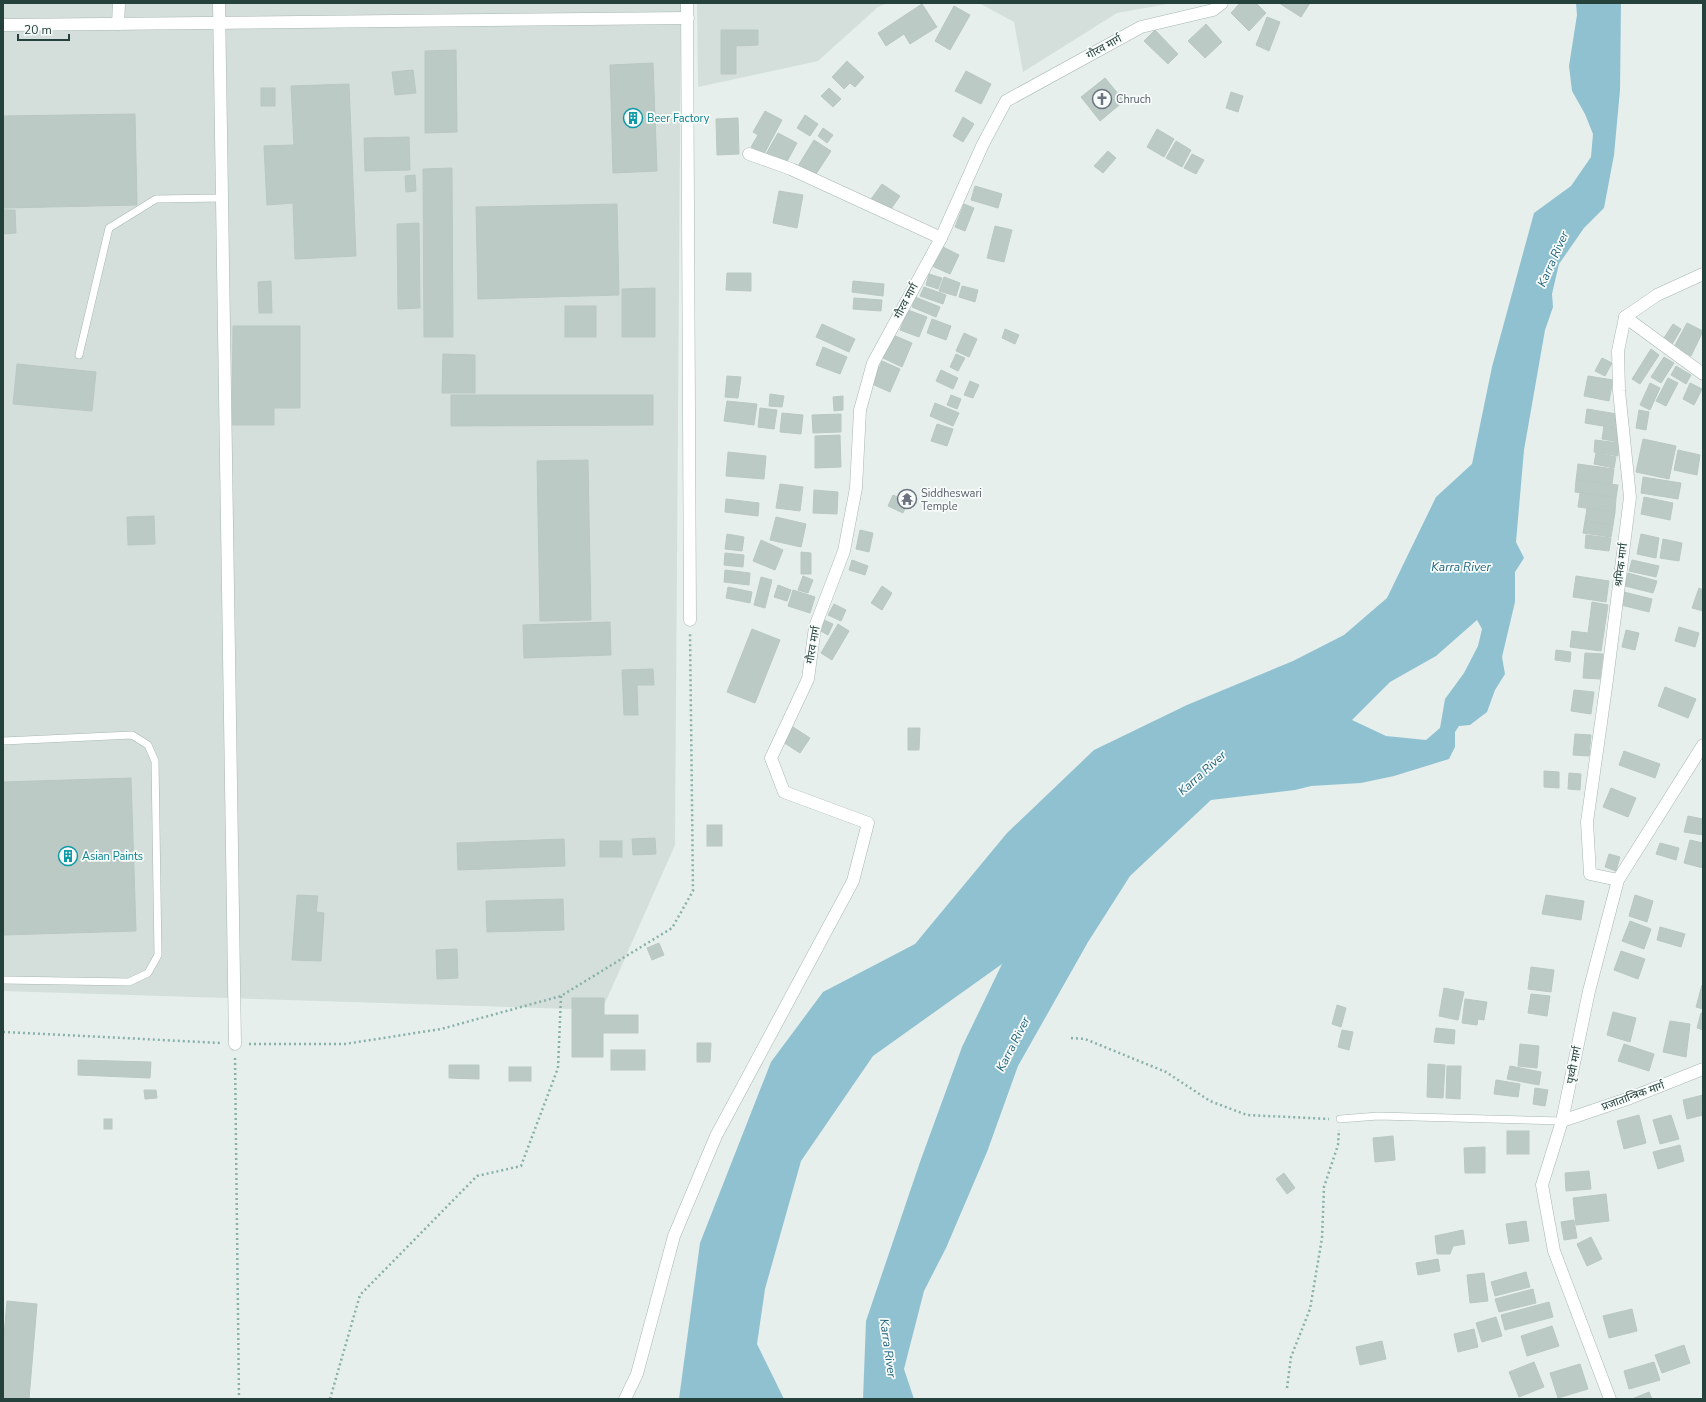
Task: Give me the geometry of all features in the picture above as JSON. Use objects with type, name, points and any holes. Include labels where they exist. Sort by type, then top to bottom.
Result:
[{"type":"street","points":[[118,24],[119,3]]},
{"type":"street","points":[[219,3],[234,1044]]},
{"type":"street","points":[[687,3],[690,620]]},
{"type":"street","name":"गौरव मार्ग","points":[[624,1399],[637,1374],[674,1236],[716,1136],[853,880],[868,823],[784,792],[770,758],[780,741],[808,679],[815,627],[844,551],[856,488],[860,410],[873,363],[941,238],[983,144],[1006,101],[1141,27],[1213,10],[1222,3]]},
{"type":"street","points":[[3,25],[688,18]]},
{"type":"street","points":[[749,154],[791,169],[941,238]]},
{"type":"street","points":[[1703,274],[1657,295],[1625,317],[1703,374]]},
{"type":"street","name":"श्रमिक मार्ग","points":[[1618,880],[1590,874],[1587,822],[1608,680],[1630,497],[1619,391],[1618,351],[1625,317]]},
{"type":"street","name":"पृथ्वी मार्ग","points":[[1610,1399],[1554,1251],[1542,1185],[1562,1121],[1589,991],[1618,880],[1703,745]]},
{"type":"street","name":"प्रजातान्त्रिक मार्ग","points":[[1562,1121],[1630,1098],[1703,1069]]},
{"type":"lane","points":[[79,355],[109,228],[156,199],[222,198]]},
{"type":"lane","points":[[3,742],[132,735],[148,745],[155,761],[158,955],[148,973],[129,982],[3,980]]},
{"type":"lane","points":[[1340,1119],[1378,1116],[1562,1121]]},
{"type":"path","points":[[3,1032],[234,1044],[345,1044],[441,1028],[561,996],[672,928],[693,891],[690,620]]},
{"type":"path","points":[[330,1399],[360,1295],[477,1176],[521,1166],[558,1068],[561,996]]},
{"type":"path","points":[[1071,1038],[1085,1039],[1166,1072],[1210,1101],[1247,1115],[1340,1119],[1338,1145],[1324,1187],[1322,1238],[1310,1309],[1290,1357],[1287,1388]]},
{"type":"path","points":[[234,1044],[239,1399]]},
{"type":"shaded area","points":[[3,3],[681,3],[675,845],[602,1010],[3,991]]},
{"type":"shaded area","points":[[697,3],[888,3],[878,7],[818,61],[698,87]]},
{"type":"shaded area","points":[[979,3],[1173,3],[1117,13],[1023,72],[1014,22]]},
{"type":"water","name":"Karra River","points":[[1576,3],[1621,3],[1620,90],[1614,155],[1604,208],[1584,228],[1559,264],[1552,294],[1553,307],[1545,330],[1524,450],[1516,542],[1524,558],[1515,572],[1515,602],[1502,657],[1505,674],[1495,690],[1487,712],[1470,725],[1459,726],[1455,732],[1455,747],[1449,759],[1394,776],[1361,783],[1311,786],[1295,790],[1211,800],[1130,876],[1088,942],[1018,1066],[987,1152],[946,1248],[924,1291],[904,1369],[914,1399],[863,1399],[866,1321],[920,1162],[962,1047],[1002,964],[873,1056],[801,1161],[765,1289],[757,1344],[784,1399],[679,1399],[700,1243],[771,1062],[823,992],[915,944],[1007,833],[1094,750],[1187,705],[1293,661],[1344,635],[1387,598],[1436,497],[1472,464],[1492,367],[1534,213],[1571,186],[1591,157],[1593,134],[1585,114],[1572,91],[1569,66],[1577,15]],"holes":[[[1477,620],[1482,629],[1478,646],[1464,673],[1445,699],[1440,728],[1426,740],[1386,736],[1352,720],[1390,682],[1436,656]]]},
{"type":"building","points":[[1240,3],[1256,3],[1266,13],[1249,31],[1231,13]]},
{"type":"building","points":[[1279,3],[1310,3],[1301,17]]},
{"type":"building","points":[[922,4],[937,27],[910,44],[904,34],[886,46],[878,33]]},
{"type":"building","points":[[954,6],[970,15],[950,50],[935,41]]},
{"type":"building","points":[[1267,17],[1280,22],[1269,51],[1256,45]]},
{"type":"building","points":[[1206,24],[1222,42],[1205,58],[1188,41]]},
{"type":"building","points":[[721,30],[758,30],[758,45],[736,46],[736,74],[721,74]]},
{"type":"building","points":[[1155,30],[1178,54],[1168,64],[1144,41]]},
{"type":"building","points":[[456,50],[457,132],[425,133],[425,51]]},
{"type":"building","points":[[847,61],[864,77],[855,87],[850,83],[844,89],[832,77]]},
{"type":"building","name":"Beer Factory","points":[[653,63],[657,171],[613,173],[610,65]]},
{"type":"building","points":[[413,70],[416,93],[395,95],[392,72]]},
{"type":"building","points":[[966,71],[991,84],[981,104],[955,91]]},
{"type":"building","name":"Chruch","points":[[1105,78],[1124,101],[1100,121],[1081,97]]},
{"type":"building","points":[[349,84],[356,256],[295,259],[293,203],[267,205],[264,146],[294,145],[291,86]]},
{"type":"building","points":[[261,88],[275,88],[275,106],[261,106]]},
{"type":"building","points":[[829,88],[841,99],[833,107],[821,96]]},
{"type":"building","points":[[1231,92],[1243,96],[1238,112],[1226,108]]},
{"type":"building","points":[[765,111],[782,120],[764,154],[751,147],[758,135],[753,132]]},
{"type":"building","points":[[135,114],[137,205],[4,208],[3,116]]},
{"type":"building","points":[[805,115],[818,124],[810,136],[797,128]]},
{"type":"building","points":[[963,117],[974,124],[963,142],[953,136]]},
{"type":"building","points":[[738,118],[739,154],[717,155],[716,119]]},
{"type":"building","points":[[823,128],[833,135],[827,143],[818,136]]},
{"type":"building","points":[[1157,129],[1174,139],[1164,157],[1147,147]]},
{"type":"building","points":[[778,133],[797,143],[785,165],[766,154]]},
{"type":"building","points":[[409,137],[410,170],[365,171],[364,138]]},
{"type":"building","points":[[814,140],[831,151],[814,177],[798,166]]},
{"type":"building","points":[[1176,141],[1191,150],[1182,167],[1166,158]]},
{"type":"building","points":[[1108,151],[1116,158],[1103,173],[1094,166]]},
{"type":"building","points":[[1192,154],[1204,160],[1196,174],[1184,168]]},
{"type":"building","points":[[452,168],[453,337],[424,337],[423,169]]},
{"type":"building","points":[[415,175],[416,191],[406,192],[405,176]]},
{"type":"building","points":[[882,184],[900,196],[884,219],[866,206]]},
{"type":"building","points":[[975,186],[1002,194],[998,208],[971,200]]},
{"type":"building","points":[[779,191],[803,195],[797,228],[773,223]]},
{"type":"building","points":[[617,204],[619,295],[478,299],[476,207]]},
{"type":"building","points":[[964,204],[974,208],[965,231],[955,227]]},
{"type":"building","points":[[3,210],[15,210],[16,233],[3,234]]},
{"type":"building","points":[[419,223],[420,308],[398,309],[397,224]]},
{"type":"building","points":[[995,226],[1012,230],[1004,262],[987,258]]},
{"type":"building","points":[[941,246],[959,255],[950,274],[932,266]]},
{"type":"building","points":[[727,273],[751,273],[751,291],[726,290]]},
{"type":"building","points":[[929,274],[942,278],[938,289],[926,285]]},
{"type":"building","points":[[944,277],[960,283],[956,296],[939,291]]},
{"type":"building","points":[[271,281],[272,313],[259,313],[258,282]]},
{"type":"building","points":[[853,281],[884,284],[883,296],[852,292]]},
{"type":"building","points":[[962,286],[978,290],[975,302],[959,297]]},
{"type":"building","points":[[924,287],[946,295],[943,304],[920,296]]},
{"type":"building","points":[[655,288],[655,337],[622,337],[622,289]]},
{"type":"building","points":[[915,297],[940,307],[936,317],[912,307]]},
{"type":"building","points":[[854,298],[882,300],[881,311],[853,309]]},
{"type":"building","points":[[565,306],[596,306],[596,337],[565,337]]},
{"type":"building","points":[[908,310],[927,317],[919,337],[900,330]]},
{"type":"building","points":[[932,319],[951,326],[946,340],[927,333]]},
{"type":"building","points":[[1687,323],[1703,331],[1691,356],[1674,347]]},
{"type":"building","points":[[822,324],[855,339],[849,352],[816,337]]},
{"type":"building","points":[[1673,324],[1681,329],[1671,346],[1662,341]]},
{"type":"building","points":[[233,326],[300,326],[300,408],[274,408],[274,425],[232,425]]},
{"type":"building","points":[[1005,329],[1019,335],[1015,344],[1002,338]]},
{"type":"building","points":[[964,333],[977,339],[969,357],[956,351]]},
{"type":"building","points":[[893,335],[912,343],[902,367],[883,358]]},
{"type":"building","points":[[823,347],[847,357],[840,374],[816,365]]},
{"type":"building","points":[[1651,349],[1659,355],[1640,384],[1632,379]]},
{"type":"building","points":[[443,354],[475,355],[475,393],[442,393]]},
{"type":"building","points":[[956,354],[965,358],[958,371],[950,367]]},
{"type":"building","points":[[1664,357],[1674,363],[1661,383],[1651,377]]},
{"type":"building","points":[[1602,358],[1612,363],[1605,376],[1595,371]]},
{"type":"building","points":[[882,361],[900,369],[890,392],[872,384]]},
{"type":"building","points":[[17,364],[96,372],[92,411],[13,404]]},
{"type":"building","points":[[1676,366],[1691,375],[1686,384],[1671,375]]},
{"type":"building","points":[[941,370],[958,378],[953,389],[936,381]]},
{"type":"building","points":[[727,376],[741,377],[738,398],[725,397]]},
{"type":"building","points":[[1588,376],[1613,380],[1609,401],[1584,396]]},
{"type":"building","points":[[1668,378],[1678,383],[1666,406],[1656,401]]},
{"type":"building","points":[[970,381],[979,385],[973,398],[964,395]]},
{"type":"building","points":[[1650,383],[1660,388],[1650,410],[1640,405]]},
{"type":"building","points":[[1690,383],[1702,389],[1694,405],[1683,399]]},
{"type":"building","points":[[770,394],[784,396],[782,407],[769,406]]},
{"type":"building","points":[[451,395],[653,395],[653,425],[451,426]]},
{"type":"building","points":[[951,395],[961,399],[957,409],[947,405]]},
{"type":"building","points":[[843,396],[843,410],[834,411],[833,397]]},
{"type":"building","points":[[727,401],[757,404],[754,425],[724,421]]},
{"type":"building","points":[[935,403],[959,413],[953,426],[930,416]]},
{"type":"building","points":[[760,408],[777,410],[774,429],[758,427]]},
{"type":"building","points":[[1587,409],[1617,414],[1615,428],[1585,423]]},
{"type":"building","points":[[1639,410],[1649,412],[1646,430],[1636,428]]},
{"type":"building","points":[[782,413],[803,415],[801,434],[780,432]]},
{"type":"building","points":[[841,414],[841,432],[813,433],[812,415]]},
{"type":"building","points":[[937,424],[953,429],[947,446],[931,441]]},
{"type":"building","points":[[1604,426],[1622,429],[1619,442],[1602,439]]},
{"type":"building","points":[[840,435],[841,467],[815,468],[815,436]]},
{"type":"building","points":[[1643,439],[1676,446],[1669,479],[1636,472]]},
{"type":"building","points":[[1595,440],[1619,443],[1618,456],[1594,452]]},
{"type":"building","points":[[1678,450],[1700,455],[1697,475],[1674,470]]},
{"type":"building","points":[[728,452],[766,456],[764,479],[726,476]]},
{"type":"building","points":[[1596,453],[1616,457],[1614,468],[1594,464]]},
{"type":"building","points":[[588,460],[591,620],[540,621],[537,461]]},
{"type":"building","points":[[1578,464],[1614,469],[1612,484],[1576,480]]},
{"type":"building","points":[[1643,477],[1681,483],[1678,499],[1641,493]]},
{"type":"building","points":[[1576,480],[1618,485],[1616,498],[1575,492]]},
{"type":"building","points":[[780,484],[803,487],[800,511],[776,508]]},
{"type":"building","points":[[814,490],[838,492],[837,514],[813,513]]},
{"type":"building","points":[[1580,493],[1616,498],[1615,512],[1578,507]]},
{"type":"building","points":[[893,495],[908,502],[903,513],[888,506]]},
{"type":"building","points":[[1644,497],[1673,503],[1670,520],[1641,514]]},
{"type":"building","points":[[726,499],[759,503],[758,516],[725,512]]},
{"type":"building","points":[[1587,508],[1615,512],[1613,525],[1585,521]]},
{"type":"building","points":[[154,516],[155,544],[128,545],[127,517]]},
{"type":"building","points":[[776,517],[806,524],[801,547],[770,540]]},
{"type":"building","points":[[1585,521],[1613,525],[1611,537],[1583,533]]},
{"type":"building","points":[[860,530],[873,533],[869,552],[856,549]]},
{"type":"building","points":[[727,534],[744,537],[742,551],[725,549]]},
{"type":"building","points":[[1641,534],[1659,538],[1656,558],[1637,554]]},
{"type":"building","points":[[1586,535],[1611,538],[1609,551],[1585,548]]},
{"type":"building","points":[[1663,539],[1682,543],[1679,561],[1660,558]]},
{"type":"building","points":[[761,540],[783,550],[775,570],[753,561]]},
{"type":"building","points":[[801,552],[811,553],[811,574],[801,574]]},
{"type":"building","points":[[725,553],[744,555],[743,567],[724,565]]},
{"type":"building","points":[[852,560],[868,566],[865,575],[849,570]]},
{"type":"building","points":[[1632,560],[1659,566],[1656,577],[1629,571]]},
{"type":"building","points":[[725,570],[750,573],[749,585],[724,582]]},
{"type":"building","points":[[1628,573],[1657,581],[1653,593],[1625,586]]},
{"type":"building","points":[[803,576],[813,580],[808,593],[798,590]]},
{"type":"building","points":[[1576,576],[1609,581],[1606,602],[1573,597]]},
{"type":"building","points":[[761,577],[772,580],[765,608],[754,605]]},
{"type":"building","points":[[778,585],[791,590],[787,601],[774,597]]},
{"type":"building","points":[[882,586],[892,593],[882,610],[871,603]]},
{"type":"building","points":[[728,587],[752,592],[750,603],[726,598]]},
{"type":"building","points":[[1699,588],[1703,590],[1703,611],[1692,608]]},
{"type":"building","points":[[793,590],[815,597],[810,613],[788,606]]},
{"type":"building","points":[[1624,592],[1652,599],[1649,612],[1621,605]]},
{"type":"building","points":[[1592,602],[1608,605],[1601,651],[1570,647],[1572,631],[1588,633]]},
{"type":"building","points":[[834,604],[846,610],[841,621],[828,615]]},
{"type":"building","points":[[822,619],[833,624],[828,635],[817,629]]},
{"type":"building","points":[[610,622],[611,655],[524,658],[523,625]]},
{"type":"building","points":[[838,624],[849,631],[832,660],[821,653]]},
{"type":"building","points":[[1679,627],[1699,633],[1695,647],[1675,641]]},
{"type":"building","points":[[752,629],[780,640],[755,703],[727,692]]},
{"type":"building","points":[[1626,630],[1639,633],[1635,650],[1622,647]]},
{"type":"building","points":[[1556,650],[1571,652],[1570,662],[1555,660]]},
{"type":"building","points":[[1585,653],[1603,654],[1600,679],[1583,678]]},
{"type":"building","points":[[653,669],[654,685],[637,685],[638,715],[624,715],[622,670]]},
{"type":"building","points":[[1665,687],[1696,699],[1688,718],[1658,706]]},
{"type":"building","points":[[1574,690],[1594,692],[1591,714],[1571,711]]},
{"type":"building","points":[[793,727],[810,738],[800,753],[783,742]]},
{"type":"building","points":[[908,728],[920,728],[919,750],[908,750]]},
{"type":"building","points":[[1575,734],[1591,735],[1589,756],[1573,755]]},
{"type":"building","points":[[1624,751],[1660,764],[1655,778],[1619,765]]},
{"type":"building","points":[[1544,771],[1559,772],[1559,788],[1544,787]]},
{"type":"building","points":[[1569,773],[1581,774],[1580,790],[1568,789]]},
{"type":"building","name":"Asian Paints","points":[[131,778],[136,931],[3,935],[3,782]]},
{"type":"building","points":[[1611,788],[1636,798],[1628,817],[1603,807]]},
{"type":"building","points":[[1688,816],[1703,819],[1703,835],[1684,832]]},
{"type":"building","points":[[707,825],[722,825],[722,846],[707,846]]},
{"type":"building","points":[[655,838],[656,854],[633,855],[632,839]]},
{"type":"building","points":[[564,839],[565,866],[458,870],[457,843]]},
{"type":"building","points":[[1690,840],[1703,843],[1703,868],[1684,863]]},
{"type":"building","points":[[600,841],[622,841],[622,857],[600,857]]},
{"type":"building","points":[[1660,843],[1679,848],[1676,860],[1656,854]]},
{"type":"building","points":[[1609,854],[1620,857],[1616,871],[1605,867]]},
{"type":"building","points":[[297,895],[318,896],[316,912],[324,913],[321,961],[292,960]]},
{"type":"building","points":[[1546,895],[1584,901],[1581,920],[1542,914]]},
{"type":"building","points":[[1635,895],[1653,901],[1647,922],[1629,916]]},
{"type":"building","points":[[563,899],[564,930],[487,932],[486,901]]},
{"type":"building","points":[[1630,921],[1651,929],[1644,949],[1622,941]]},
{"type":"building","points":[[1660,927],[1685,934],[1681,947],[1657,940]]},
{"type":"building","points":[[659,943],[664,955],[652,960],[647,948]]},
{"type":"building","points":[[457,949],[458,978],[437,979],[436,950]]},
{"type":"building","points":[[1621,951],[1645,959],[1638,979],[1614,970]]},
{"type":"building","points":[[1531,967],[1554,970],[1551,992],[1528,989]]},
{"type":"building","points":[[1703,985],[1703,1009],[1696,1007]]},
{"type":"building","points":[[1444,988],[1464,992],[1458,1020],[1439,1016]]},
{"type":"building","points":[[1531,994],[1550,996],[1547,1016],[1528,1013]]},
{"type":"building","points":[[572,998],[604,998],[604,1015],[638,1015],[638,1033],[603,1033],[603,1057],[572,1057]]},
{"type":"building","points":[[1465,999],[1487,1002],[1484,1020],[1478,1019],[1477,1025],[1462,1023]]},
{"type":"building","points":[[1337,1005],[1346,1008],[1341,1027],[1332,1024]]},
{"type":"building","points":[[1613,1012],[1636,1018],[1630,1042],[1607,1035]]},
{"type":"building","points":[[1701,1013],[1703,1013],[1703,1030],[1697,1028]]},
{"type":"building","points":[[1670,1021],[1690,1024],[1686,1057],[1663,1052]]},
{"type":"building","points":[[1436,1028],[1455,1030],[1454,1044],[1434,1042]]},
{"type":"building","points":[[1342,1030],[1353,1032],[1349,1050],[1338,1047]]},
{"type":"building","points":[[697,1043],[711,1043],[710,1062],[697,1062]]},
{"type":"building","points":[[1520,1044],[1539,1046],[1537,1068],[1518,1066]]},
{"type":"building","points":[[1624,1044],[1654,1054],[1649,1071],[1618,1061]]},
{"type":"building","points":[[611,1050],[645,1050],[645,1070],[611,1070]]},
{"type":"building","points":[[78,1060],[151,1062],[150,1078],[78,1075]]},
{"type":"building","points":[[1428,1064],[1445,1065],[1443,1098],[1427,1097]]},
{"type":"building","points":[[449,1065],[479,1065],[479,1079],[449,1078]]},
{"type":"building","points":[[1447,1066],[1461,1066],[1460,1099],[1446,1098]]},
{"type":"building","points":[[1510,1066],[1541,1072],[1539,1085],[1507,1079]]},
{"type":"building","points":[[509,1067],[531,1067],[531,1081],[509,1081]]},
{"type":"building","points":[[1496,1080],[1520,1084],[1518,1097],[1494,1094]]},
{"type":"building","points":[[1535,1088],[1548,1090],[1545,1106],[1533,1104]]},
{"type":"building","points":[[144,1090],[156,1090],[157,1098],[145,1099]]},
{"type":"building","points":[[1703,1095],[1703,1115],[1687,1119],[1683,1100]]},
{"type":"building","points":[[1639,1115],[1646,1143],[1624,1149],[1617,1121]]},
{"type":"building","points":[[1671,1115],[1679,1139],[1660,1144],[1653,1120]]},
{"type":"building","points":[[104,1119],[112,1119],[112,1129],[104,1129]]},
{"type":"building","points":[[1507,1131],[1529,1131],[1529,1154],[1507,1154]]},
{"type":"building","points":[[1393,1136],[1395,1160],[1375,1162],[1373,1138]]},
{"type":"building","points":[[1680,1145],[1684,1161],[1658,1169],[1653,1152]]},
{"type":"building","points":[[1485,1147],[1485,1173],[1465,1173],[1464,1148]]},
{"type":"building","points":[[1589,1171],[1591,1189],[1566,1191],[1565,1173]]},
{"type":"building","points":[[1284,1173],[1295,1188],[1287,1194],[1276,1179]]},
{"type":"building","points":[[1606,1194],[1609,1221],[1576,1225],[1573,1198]]},
{"type":"building","points":[[1574,1220],[1577,1238],[1564,1240],[1561,1222]]},
{"type":"building","points":[[1526,1221],[1529,1241],[1509,1244],[1506,1224]]},
{"type":"building","points":[[1463,1230],[1465,1244],[1453,1246],[1450,1254],[1437,1254],[1435,1236]]},
{"type":"building","points":[[1591,1237],[1602,1259],[1587,1266],[1577,1244]]},
{"type":"building","points":[[1438,1259],[1440,1271],[1418,1275],[1416,1263]]},
{"type":"building","points":[[1526,1272],[1530,1287],[1495,1296],[1491,1282]]},
{"type":"building","points":[[1484,1273],[1488,1301],[1470,1303],[1467,1275]]},
{"type":"building","points":[[1533,1289],[1536,1303],[1499,1312],[1495,1299]]},
{"type":"building","points":[[7,1301],[37,1304],[29,1399],[3,1399],[3,1346]]},
{"type":"building","points":[[1549,1302],[1553,1317],[1505,1330],[1501,1315]]},
{"type":"building","points":[[1632,1309],[1637,1331],[1609,1338],[1603,1316]]},
{"type":"building","points":[[1496,1317],[1502,1336],[1482,1342],[1476,1323]]},
{"type":"building","points":[[1552,1326],[1559,1346],[1527,1356],[1521,1336]]},
{"type":"building","points":[[1474,1329],[1478,1347],[1458,1352],[1454,1334]]},
{"type":"building","points":[[1382,1341],[1386,1359],[1360,1365],[1356,1347]]},
{"type":"building","points":[[1684,1345],[1690,1363],[1662,1373],[1655,1355]]},
{"type":"building","points":[[1534,1362],[1544,1387],[1519,1397],[1509,1372]]},
{"type":"building","points":[[1654,1362],[1660,1380],[1629,1389],[1624,1371]]},
{"type":"building","points":[[1580,1364],[1588,1389],[1558,1398],[1550,1373]]},
{"type":"building","points":[[1649,1392],[1652,1399],[1632,1399]]},
{"type":"place","name":"Chruch","points":[[1102,99]]},
{"type":"place","name":"Beer Factory","points":[[633,118]]},
{"type":"place","name":"Siddheswari Temple","points":[[907,499]]},
{"type":"place","name":"Asian Paints","points":[[68,856]]}]
